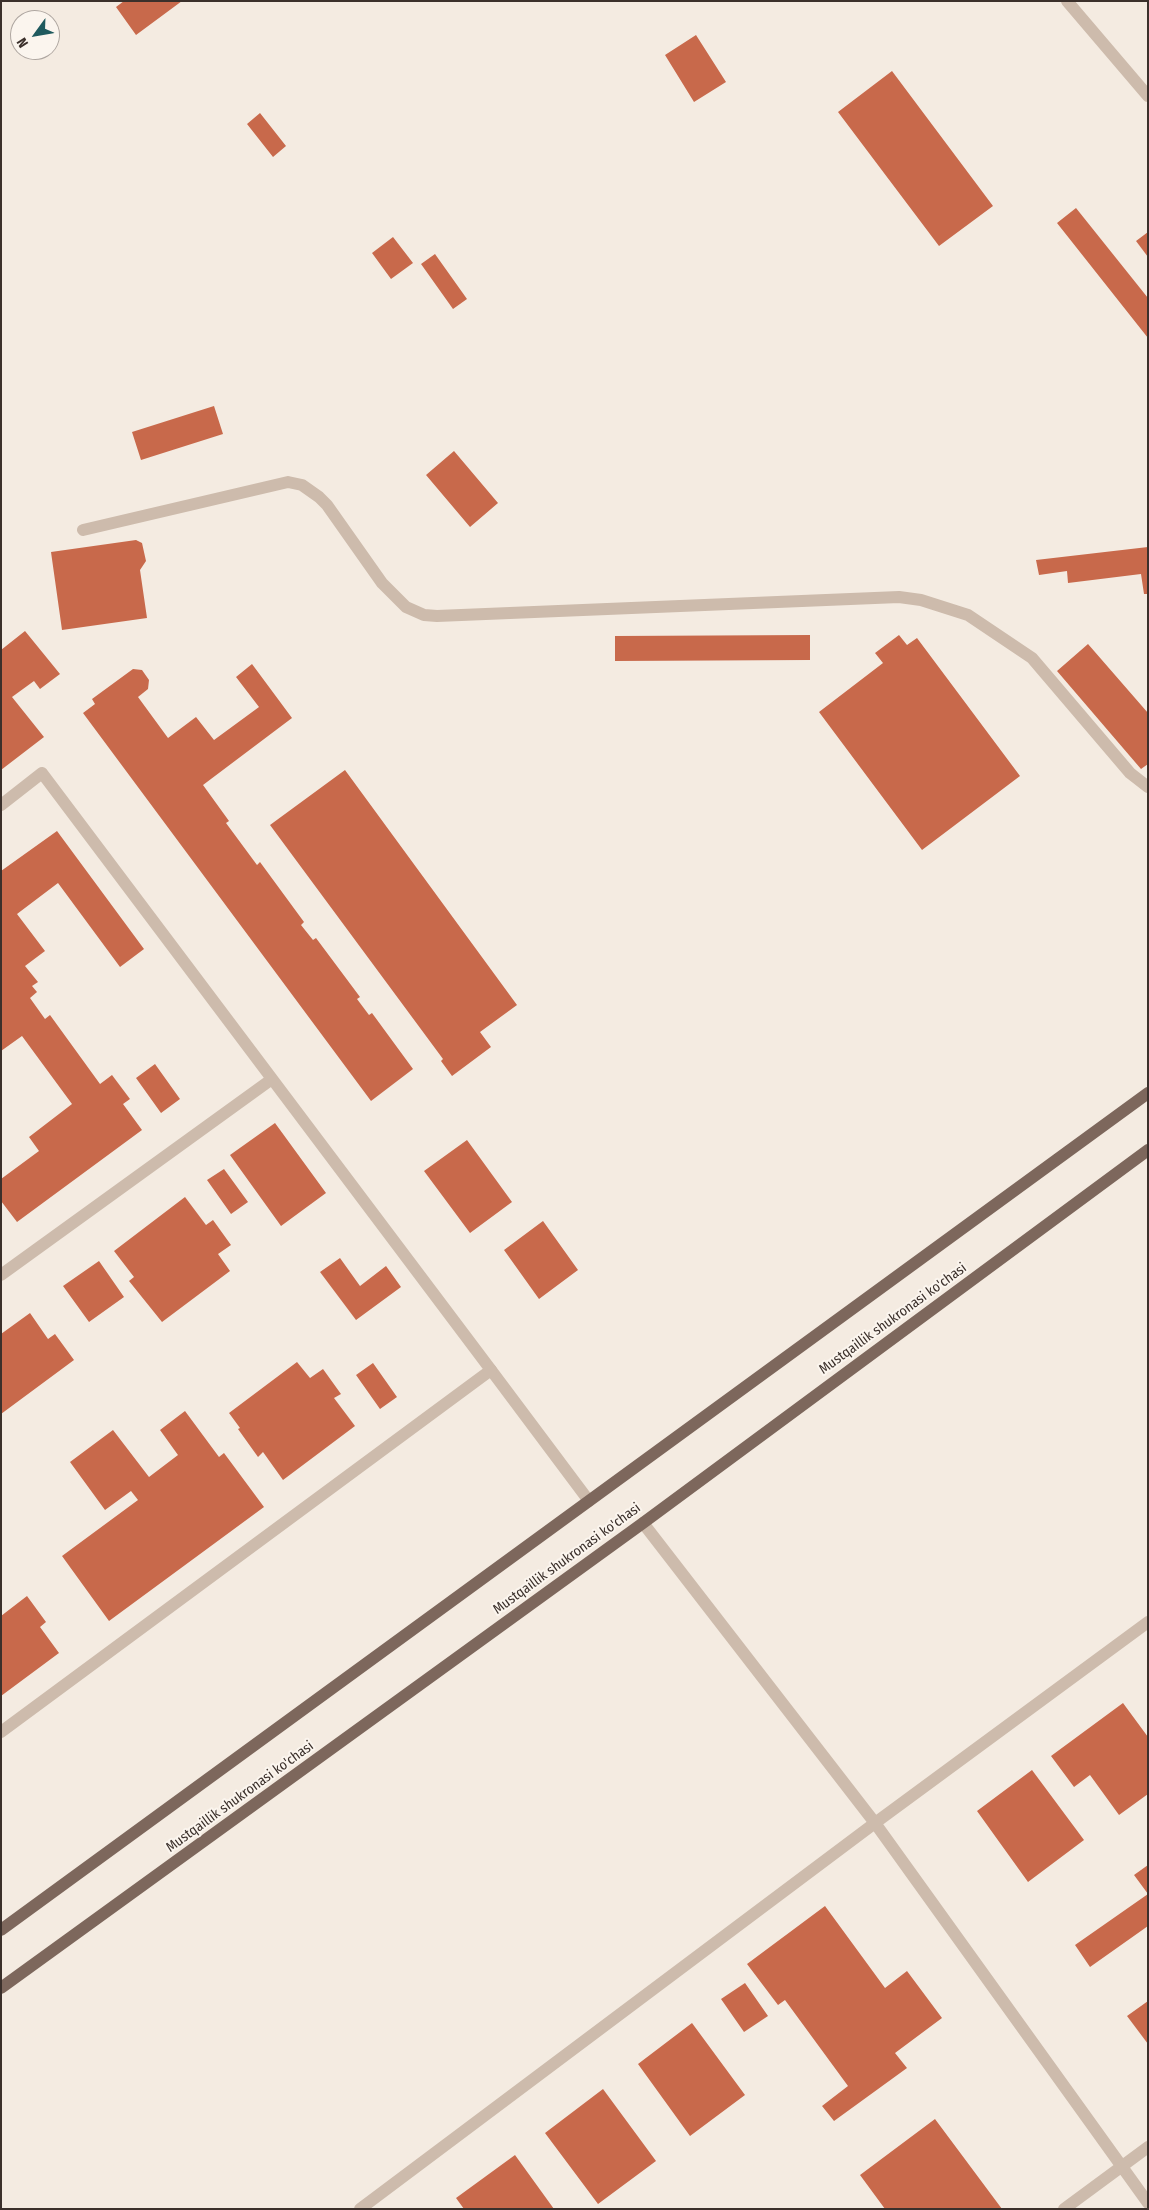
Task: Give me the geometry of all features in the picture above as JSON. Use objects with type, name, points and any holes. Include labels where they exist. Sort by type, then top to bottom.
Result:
[{"type":"main road","points":[[1,1930],[1148,1093]]},
{"type":"main road","name":"Mustqaillik shukronasi ko'chasi","points":[[1,1988],[643,1523],[1148,1150]]},
{"type":"street","points":[[1067,1],[1148,96]]},
{"type":"street","points":[[82,530],[288,482],[302,486],[319,496],[327,504],[382,582],[406,607],[424,615],[899,597],[930,602],[968,615],[1032,658],[1130,773],[1148,787]]},
{"type":"street","points":[[1,805],[42,773],[589,1501]]},
{"type":"street","points":[[1,1274],[272,1079]]},
{"type":"street","points":[[1,1732],[491,1370]]},
{"type":"street","points":[[643,1523],[875,1823],[1148,2203]]},
{"type":"street","points":[[360,2209],[875,1823],[1148,1622]]},
{"type":"street","points":[[1064,2209],[1148,2147]]},
{"type":"building","points":[[124,1],[182,1],[136,35],[116,7]]},
{"type":"building","points":[[696,35],[726,82],[694,102],[665,55]]},
{"type":"building","points":[[892,71],[993,206],[939,246],[838,112]]},
{"type":"building","points":[[260,113],[286,146],[273,157],[247,124]]},
{"type":"building","points":[[1076,208],[1148,298],[1148,338],[1057,223]]},
{"type":"building","points":[[1148,232],[1148,257],[1136,241]]},
{"type":"building","points":[[393,237],[413,263],[391,279],[372,253]]},
{"type":"building","points":[[435,254],[467,299],[453,309],[421,264]]},
{"type":"building","points":[[214,406],[223,434],[141,460],[132,432]]},
{"type":"building","points":[[454,451],[498,503],[470,527],[426,475]]},
{"type":"building","points":[[136,540],[142,543],[146,561],[140,570],[147,618],[62,630],[51,552]]},
{"type":"building","points":[[1148,547],[1148,594],[1144,594],[1141,574],[1068,583],[1067,571],[1039,575],[1036,560]]},
{"type":"building","points":[[25,631],[60,674],[40,689],[34,681],[12,697],[44,737],[1,770],[1,650]]},
{"type":"building","points":[[810,635],[810,660],[615,661],[615,636]]},
{"type":"building","points":[[899,635],[907,645],[917,638],[1020,776],[922,850],[819,712],[883,663],[875,653]]},
{"type":"building","points":[[1088,644],[1148,713],[1148,764],[1141,769],[1057,671]]},
{"type":"building","points":[[252,664],[292,718],[203,785],[229,821],[226,823],[257,865],[260,862],[304,922],[301,925],[313,940],[316,938],[360,997],[357,999],[369,1015],[372,1013],[413,1069],[371,1101],[83,713],[95,704],[92,699],[133,669],[142,670],[149,680],[148,689],[138,697],[168,738],[196,717],[214,740],[259,707],[236,677]]},
{"type":"building","points":[[345,770],[517,1005],[480,1032],[491,1047],[452,1076],[441,1061],[443,1059],[270,825]]},
{"type":"building","points":[[57,831],[144,949],[120,967],[58,883],[17,914],[45,951],[25,966],[38,982],[32,986],[37,992],[30,998],[45,1019],[50,1015],[100,1084],[112,1075],[130,1099],[123,1104],[142,1130],[17,1222],[1,1201],[1,1179],[39,1151],[29,1137],[72,1104],[22,1036],[1,1051],[1,871]]},
{"type":"building","points":[[155,1064],[180,1099],[161,1113],[136,1078]]},
{"type":"building","points":[[275,1123],[326,1193],[281,1226],[230,1155]]},
{"type":"building","points":[[467,1140],[512,1202],[470,1233],[424,1171]]},
{"type":"building","points":[[224,1169],[248,1202],[231,1214],[207,1180]]},
{"type":"building","points":[[185,1197],[206,1225],[213,1220],[231,1245],[218,1254],[230,1271],[162,1322],[129,1281],[134,1277],[114,1251]]},
{"type":"building","points":[[543,1221],[578,1270],[539,1299],[504,1250]]},
{"type":"building","points":[[340,1258],[360,1286],[386,1266],[401,1287],[356,1320],[320,1272]]},
{"type":"building","points":[[99,1261],[124,1297],[89,1322],[63,1286]]},
{"type":"building","points":[[30,1313],[48,1339],[55,1334],[74,1360],[1,1414],[1,1334]]},
{"type":"building","points":[[297,1362],[310,1378],[323,1369],[341,1394],[334,1398],[355,1426],[283,1480],[263,1452],[258,1457],[229,1413]]},
{"type":"building","points":[[373,1363],[397,1397],[380,1409],[356,1375]]},
{"type":"building","points":[[185,1411],[219,1457],[224,1453],[264,1507],[109,1621],[62,1556],[138,1500],[131,1491],[105,1510],[70,1462],[113,1430],[149,1477],[178,1455],[160,1430]]},
{"type":"building","points":[[27,1596],[46,1622],[40,1627],[59,1653],[1,1696],[1,1616]]},
{"type":"building","points":[[1123,1703],[1148,1737],[1148,1794],[1119,1815],[1090,1775],[1074,1787],[1051,1756]]},
{"type":"building","points":[[1032,1770],[1084,1840],[1028,1882],[977,1811]]},
{"type":"building","points":[[1148,1865],[1148,1894],[1134,1875]]},
{"type":"building","points":[[1148,1894],[1148,1926],[1090,1967],[1075,1945]]},
{"type":"building","points":[[825,1906],[885,1988],[907,1971],[942,2018],[895,2053],[907,2068],[834,2121],[822,2106],[848,2086],[785,2000],[778,2005],[747,1964]]},
{"type":"building","points":[[745,1983],[768,2016],[744,2032],[721,1999]]},
{"type":"building","points":[[1148,2001],[1148,2044],[1127,2016]]},
{"type":"building","points":[[692,2023],[745,2095],[690,2136],[638,2064]]},
{"type":"building","points":[[603,2089],[656,2161],[598,2204],[545,2133]]},
{"type":"building","points":[[935,2119],[1002,2209],[885,2209],[860,2175]]},
{"type":"building","points":[[515,2155],[554,2209],[464,2209],[456,2198]]}]
